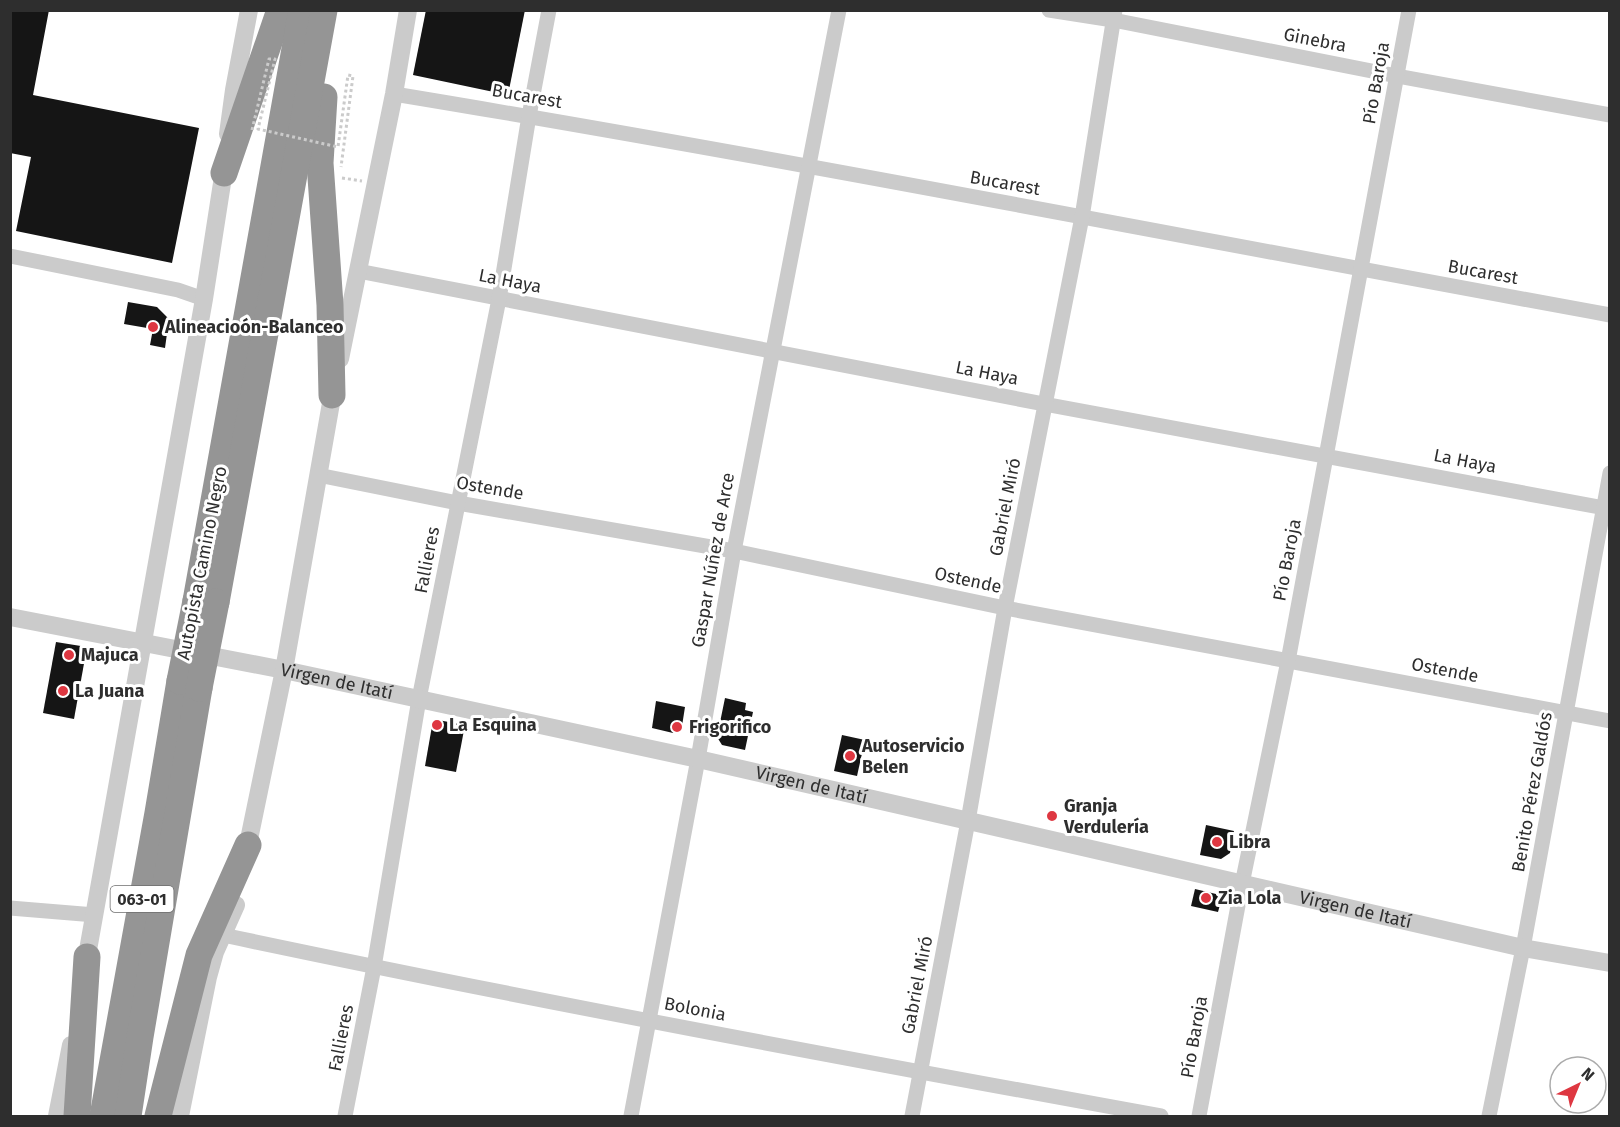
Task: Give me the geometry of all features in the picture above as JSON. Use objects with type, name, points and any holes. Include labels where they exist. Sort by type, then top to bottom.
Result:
[{"type":"highway","points":[[224,173],[280,10]]},
{"type":"highway","name":"Autopista Camino Negro","points":[[206,602],[302,10]]},
{"type":"highway","name":"Autopista Camino Negro","points":[[103,1116],[158,813],[189,685],[324,10]]},
{"type":"highway","points":[[332,10],[320,163],[330,305],[332,395]]},
{"type":"highway","name":"Autopista Camino Negro","points":[[128,1116],[189,685]]},
{"type":"highway","points":[[158,1116],[199,955],[248,845]]},
{"type":"highway","points":[[77,1116],[87,957]]},
{"type":"street","points":[[57,1116],[144,644],[204,299],[224,173],[234,90],[249,10]]},
{"type":"street","points":[[180,1116],[208,977],[215,952],[238,901],[284,670],[332,395],[394,94],[408,10]]},
{"type":"street","name":"Fallieres","points":[[345,1116],[374,968],[419,699],[499,298],[549,10]]},
{"type":"street","name":"Gaspar Núñez de Arce","points":[[631,1116],[698,759],[734,551],[839,10]]},
{"type":"street","name":"Ginebra","points":[[1048,10],[1114,15],[1397,76],[1610,115]]},
{"type":"street","name":"Pío Baroja","points":[[1199,1116],[1242,884],[1327,455],[1409,10]]},
{"type":"street","name":"Gabriel Miró","points":[[912,1116],[968,821],[1005,608],[1082,217],[1114,15]]},
{"type":"street","name":"Bucarest","points":[[394,94],[808,166],[1610,315]]},
{"type":"street","points":[[10,256],[178,290],[204,299]]},
{"type":"street","name":"La Haya","points":[[358,271],[1044,404],[1606,508]]},
{"type":"street","name":"Benito Pérez Galdós","points":[[1489,1116],[1606,508],[1610,473]]},
{"type":"street","name":"Ostende","points":[[318,475],[458,503],[734,551],[1005,608],[1610,720]]},
{"type":"street","name":"Virgen de Itatí","points":[[10,617],[284,670],[698,759],[1523,948],[1610,963]]},
{"type":"street","points":[[10,908],[95,915]]},
{"type":"street","name":"Bolonia","points":[[223,935],[374,968],[1161,1116]]},
{"type":"path","points":[[252,130],[269,58],[275,59],[258,129],[338,147],[348,75],[353,76],[341,167]]},
{"type":"path","points":[[339,178],[375,183]]},
{"type":"building","points":[[10,10],[49,10],[33,95],[199,128],[172,263],[16,231],[31,157],[10,153]]},
{"type":"building","points":[[426,10],[525,10],[508,95],[413,75]]},
{"type":"building","name":"Alineacioón-Balanceo","points":[[128,302],[157,307],[169,319],[165,348],[150,345],[153,329],[124,324]]},
{"type":"building","name":"La Juana","points":[[56,642],[87,647],[74,719],[43,713]]},
{"type":"building","points":[[725,698],[746,703],[745,710],[753,712],[745,750],[722,745],[717,737]]},
{"type":"building","points":[[656,701],[685,707],[682,726],[673,733],[652,728]]},
{"type":"building","points":[[438,720],[465,725],[456,772],[425,766],[432,726]]},
{"type":"building","name":"Autoservicio Belen","points":[[842,735],[865,740],[857,776],[834,771]]},
{"type":"building","name":"Libra","points":[[1206,825],[1234,831],[1230,853],[1221,859],[1200,855]]},
{"type":"building","name":"Zia Lola","points":[[1195,889],[1216,894],[1221,901],[1218,912],[1191,906]]},
{"type":"place","name":"Alineacioón-Balanceo","points":[[153,327]]},
{"type":"place","name":"Majuca","points":[[69,655]]},
{"type":"place","name":"La Juana","points":[[63,691]]},
{"type":"place","name":"La Esquina","points":[[437,725]]},
{"type":"place","name":"Frigorifico","points":[[677,727]]},
{"type":"place","name":"Autoservicio Belen","points":[[850,756]]},
{"type":"place","name":"Granja Verdulería","points":[[1052,816]]},
{"type":"place","name":"Libra","points":[[1217,842]]},
{"type":"place","name":"Zia Lola","points":[[1206,898]]}]
